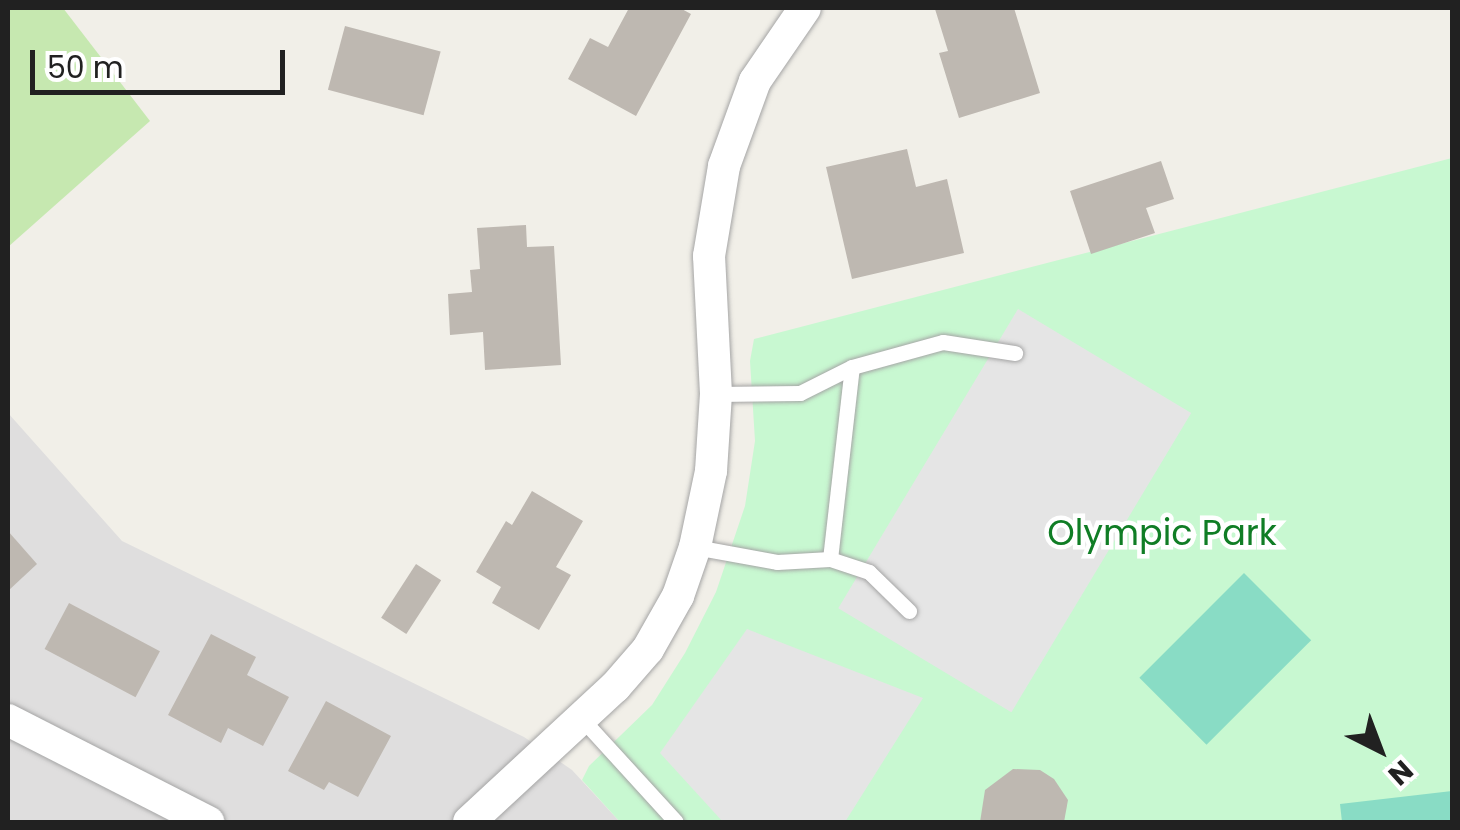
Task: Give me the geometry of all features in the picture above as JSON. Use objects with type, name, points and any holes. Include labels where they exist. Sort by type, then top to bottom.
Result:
[{"type":"street","points":[[470,822],[582,719],[648,649],[678,596],[695,546],[712,471],[716,394],[710,256],[724,166],[755,81],[804,8]]},
{"type":"street","points":[[8,720],[208,822]]},
{"type":"lane","points":[[716,394],[800,392],[852,367],[943,342],[1014,353]]},
{"type":"lane","points":[[830,559],[852,367]]},
{"type":"lane","points":[[695,546],[777,562],[830,559],[869,572],[909,611]]},
{"type":"lane","points":[[582,719],[676,822]]},
{"type":"shaded area","points":[[1018,309],[1191,413],[1011,712],[838,608]]},
{"type":"shaded area","points":[[8,413],[122,541],[524,737],[572,770],[620,822],[8,822]]},
{"type":"shaded area","points":[[747,629],[923,698],[845,822],[723,822],[660,753]]},
{"type":"green space","points":[[8,8],[63,8],[150,121],[8,247]]},
{"type":"green space","name":"Olympic Park","points":[[1452,158],[1452,822],[620,822],[582,780],[589,766],[652,705],[685,653],[716,592],[745,506],[755,441],[750,361],[754,339]]},
{"type":"green space","points":[[1244,573],[1311,640],[1207,745],[1139,678]]},
{"type":"green space","points":[[1452,791],[1452,822],[1342,822],[1340,804]]},
{"type":"building","points":[[629,8],[680,8],[691,14],[636,116],[568,79],[590,38],[608,47]]},
{"type":"building","points":[[1014,8],[1040,93],[959,118],[939,53],[948,51],[935,9]]},
{"type":"building","points":[[345,26],[441,52],[424,115],[328,90]]},
{"type":"building","points":[[907,149],[916,187],[947,179],[964,253],[852,279],[826,167]]},
{"type":"building","points":[[1161,161],[1174,199],[1146,208],[1155,233],[1091,254],[1070,191]]},
{"type":"building","points":[[526,225],[527,247],[554,246],[561,365],[485,370],[483,332],[450,335],[448,294],[472,292],[470,270],[480,269],[477,228]]},
{"type":"building","points":[[532,491],[583,521],[556,567],[571,575],[539,630],[492,603],[501,587],[476,572],[506,521],[512,525]]},
{"type":"building","points":[[8,531],[37,564],[8,591]]},
{"type":"building","points":[[416,564],[441,580],[406,634],[381,618]]},
{"type":"building","points":[[69,603],[160,651],[136,697],[45,649]]},
{"type":"building","points":[[211,634],[256,657],[247,675],[289,697],[263,746],[228,728],[221,743],[168,715]]},
{"type":"building","points":[[326,701],[391,736],[358,797],[329,782],[324,790],[288,771]]},
{"type":"building","points":[[1013,769],[1040,770],[1054,779],[1068,800],[1064,822],[980,822],[985,790]]}]
